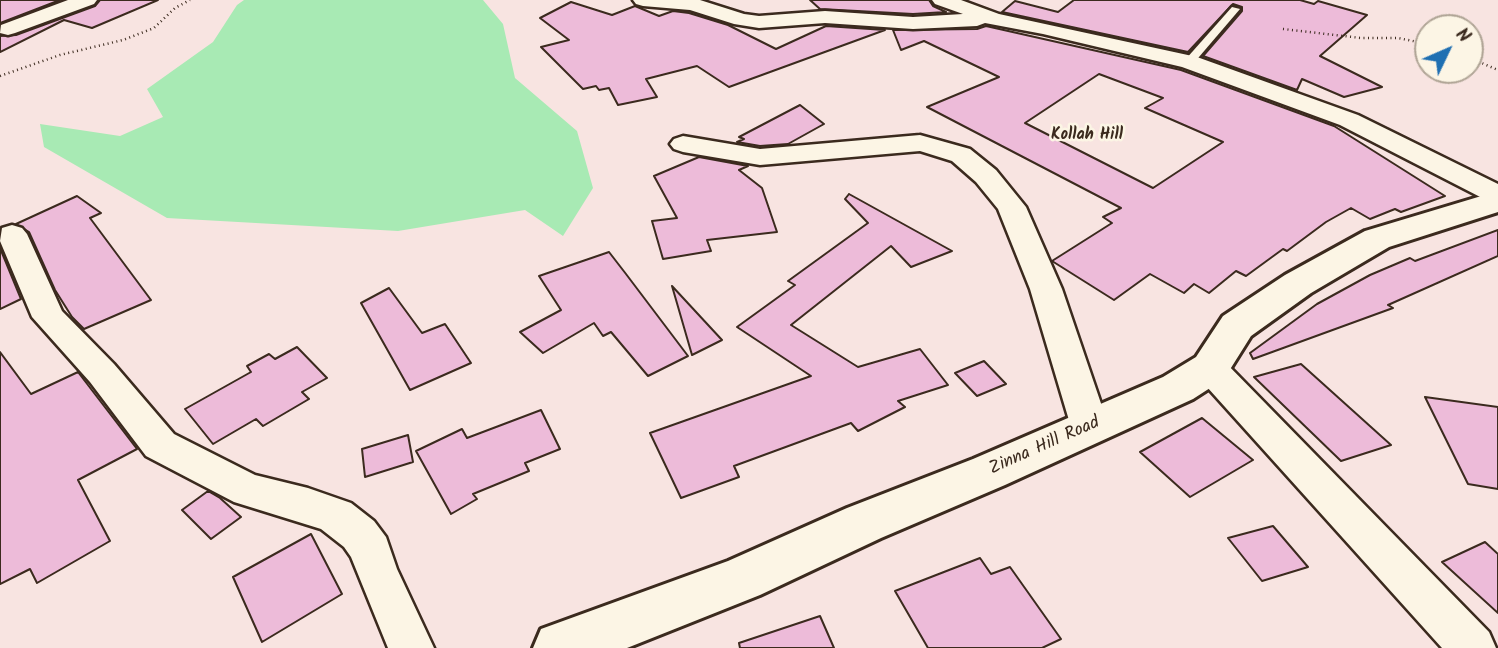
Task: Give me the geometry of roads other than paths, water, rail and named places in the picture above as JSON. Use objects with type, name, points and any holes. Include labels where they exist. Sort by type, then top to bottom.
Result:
[{"type":"street","points":[[8,29],[87,0]]},
{"type":"street","points":[[643,0],[692,4],[741,20],[759,22],[825,17],[913,23],[985,11]]},
{"type":"street","points":[[942,0],[1043,28],[1189,62],[1349,120],[1498,195]]},
{"type":"street","points":[[683,144],[760,157],[920,143],[961,155],[986,176],[1012,207],[1046,289],[1090,427]]},
{"type":"street","name":"Zinna Hill Road","points":[[560,648],[742,579],[863,523],[1178,388],[1210,368],[1237,326],[1298,284],[1377,239],[1498,201]]},
{"type":"street","points":[[12,234],[48,317],[102,373],[160,445],[248,490],[308,505],[336,516],[359,534],[371,550],[376,570],[411,648]]},
{"type":"street","points":[[1210,368],[1472,648]]},
{"type":"lane","points":[[1189,62],[1235,9]]},
{"type":"district","name":"Kollah Hill","points":[[1087,136]]}]
